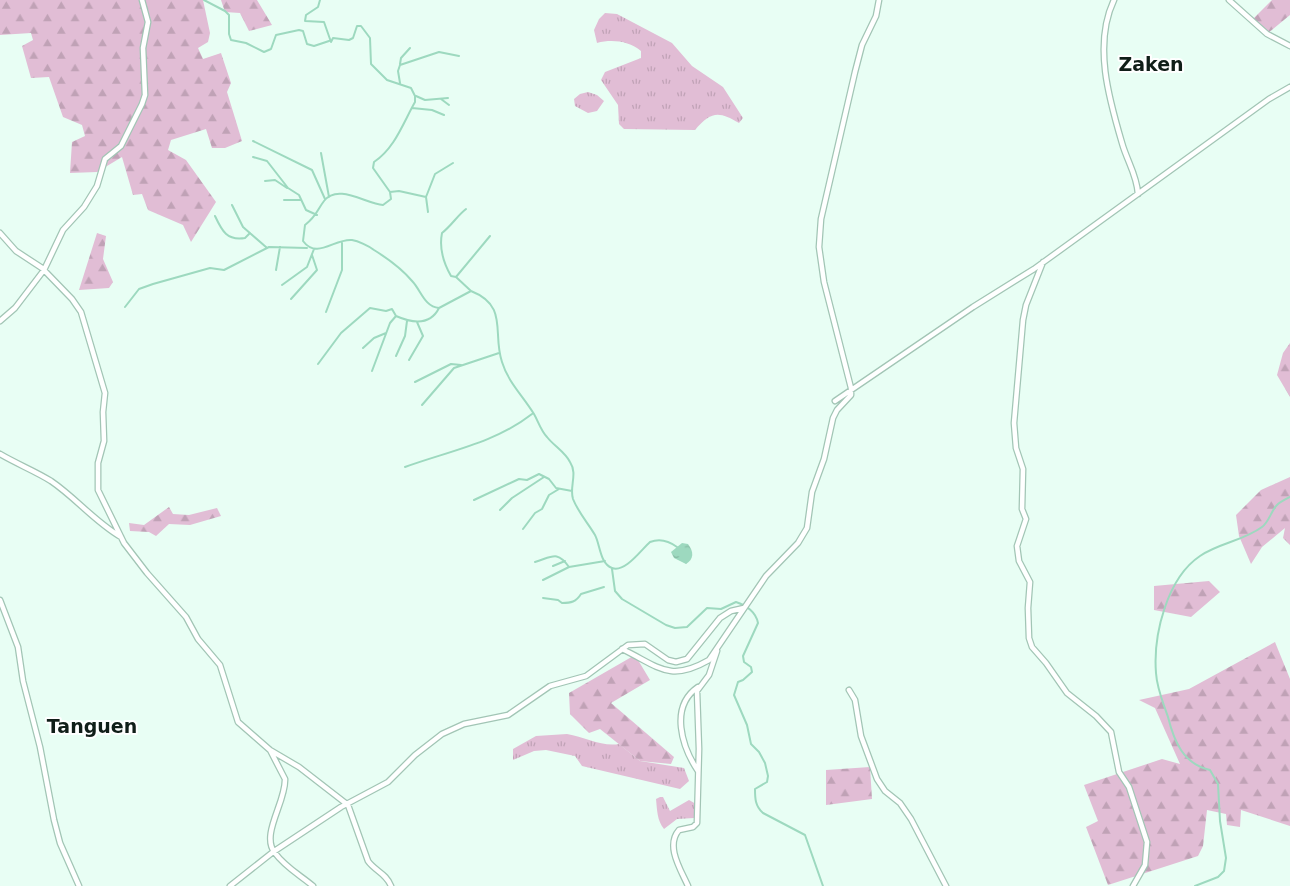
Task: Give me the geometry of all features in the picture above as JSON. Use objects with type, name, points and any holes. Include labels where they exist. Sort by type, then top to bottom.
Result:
[{"type":"street","points":[[0,320],[15,308],[44,270],[63,230],[84,207],[97,186],[105,159],[121,146],[142,104],[145,95],[143,48],[148,22],[142,0]]},
{"type":"street","points":[[622,649],[669,672],[699,665],[709,660],[766,576],[798,543],[807,528],[812,492],[824,459],[833,418],[837,410],[851,396],[851,388],[824,282],[819,247],[820,219],[862,45],[876,16],[879,0]]},
{"type":"street","points":[[1114,0],[1107,14],[1105,30],[1107,79],[1122,145],[1135,176],[1138,194]]},
{"type":"street","points":[[1229,0],[1267,34],[1290,46]]},
{"type":"street","points":[[835,401],[851,388],[1043,262],[1290,87]]},
{"type":"street","points":[[0,233],[16,251],[44,270],[72,298],[81,312],[105,393],[103,412],[104,441],[98,463],[98,490],[129,551],[186,617],[198,639],[220,666],[238,722],[270,750],[299,767],[335,797],[342,799],[347,804],[368,860],[373,868],[387,878],[391,886]]},
{"type":"street","points":[[1043,262],[1026,305],[1023,320],[1014,423],[1016,448],[1022,469],[1022,509],[1026,519],[1017,540],[1017,554],[1030,582],[1028,608],[1029,638],[1032,647],[1067,693],[1101,721],[1110,732],[1119,772],[1129,787],[1147,842],[1145,865],[1133,886]]},
{"type":"street","points":[[0,454],[50,481],[75,499],[106,528],[122,538]]},
{"type":"street","points":[[0,600],[18,646],[23,681],[40,747],[60,843],[79,886]]},
{"type":"street","points":[[230,886],[273,852],[347,804],[388,782],[415,755],[442,734],[464,724],[508,715],[550,686],[586,676],[622,649],[635,643],[645,644],[668,660],[682,661],[692,655],[708,631],[720,618],[731,611],[744,608]]},
{"type":"street","points":[[698,770],[689,758],[681,731],[683,704],[709,675],[717,649]]},
{"type":"street","points":[[688,886],[674,854],[673,842],[679,830],[693,827],[697,823],[700,749],[696,702],[700,686]]},
{"type":"street","points":[[849,690],[855,700],[860,736],[877,779],[886,791],[900,803],[911,819],[946,886]]},
{"type":"street","points":[[270,750],[285,785],[278,814],[269,836],[273,852],[287,866],[313,886]]},
{"type":"green space","points":[[0,0],[203,0],[210,33],[208,42],[198,48],[203,59],[221,53],[231,83],[227,92],[242,141],[225,148],[212,148],[206,129],[171,140],[168,150],[186,160],[216,202],[191,242],[183,225],[148,210],[142,194],[133,195],[122,157],[97,172],[70,173],[72,142],[85,136],[82,125],[63,117],[49,77],[31,78],[22,46],[33,40],[31,33],[0,35]]},
{"type":"green space","points":[[221,0],[257,0],[272,25],[249,31],[240,13],[225,12]]},
{"type":"green space","points":[[1272,0],[1290,0],[1290,15],[1267,34],[1251,21]]},
{"type":"green space","points":[[605,13],[617,14],[672,43],[692,66],[723,87],[743,118],[739,123],[726,116],[711,116],[695,130],[624,129],[619,124],[618,105],[601,80],[605,72],[641,58],[641,51],[631,45],[620,42],[597,43],[594,30],[599,19]]},
{"type":"green space","points":[[588,92],[597,95],[604,101],[597,111],[588,113],[575,106],[574,99],[580,94]]},
{"type":"green space","points":[[97,233],[106,236],[103,259],[113,282],[109,288],[79,290]]},
{"type":"green space","points":[[1290,343],[1290,397],[1277,375],[1283,353]]},
{"type":"green space","points":[[1290,477],[1290,545],[1283,538],[1285,528],[1262,547],[1251,564],[1239,536],[1236,515],[1261,490]]},
{"type":"green space","points":[[169,507],[173,514],[189,515],[217,508],[221,516],[190,525],[169,524],[156,536],[149,532],[130,531],[129,523],[144,525]]},
{"type":"green space","points":[[1209,581],[1220,592],[1191,617],[1154,610],[1154,586]]},
{"type":"green space","points":[[1275,642],[1290,679],[1290,826],[1241,810],[1240,827],[1227,825],[1226,814],[1207,810],[1203,846],[1198,856],[1108,885],[1086,827],[1098,821],[1084,785],[1162,759],[1180,764],[1155,708],[1139,700],[1189,689]]},
{"type":"green space","points":[[635,655],[650,680],[611,703],[674,757],[671,764],[640,761],[600,729],[589,733],[570,714],[569,693]]},
{"type":"green space","points":[[567,734],[600,743],[619,744],[640,761],[684,768],[689,781],[680,789],[582,766],[575,756],[546,750],[534,751],[513,760],[513,749],[536,736]]},
{"type":"green space","points":[[870,767],[872,799],[826,805],[826,770]]},
{"type":"green space","points":[[663,797],[670,811],[689,800],[696,804],[694,818],[677,819],[664,829],[657,811],[656,799]]},
{"type":"water","points":[[682,543],[688,544],[692,553],[691,560],[686,564],[674,558],[671,552]]},
{"type":"waterway","points":[[204,0],[229,15],[229,34],[231,40],[246,43],[264,52],[271,49],[276,35],[299,30],[303,31],[307,44],[314,46],[329,41]]},
{"type":"waterway","points":[[320,0],[318,7],[306,15],[305,21],[324,22],[331,42],[333,38],[349,40],[353,38],[357,26],[361,26],[370,38],[371,64],[387,80],[411,88],[415,96],[415,102],[388,150],[374,162],[373,168],[390,192],[391,199],[383,205],[344,194],[330,196],[305,225],[303,241],[314,249],[320,249],[346,240],[352,240],[372,248],[405,273],[427,302],[434,307],[439,308],[471,291],[483,297],[495,312],[499,351],[508,376],[534,414],[545,435],[568,458],[573,471],[573,499],[595,535],[608,566],[617,569],[622,567],[650,542],[657,540],[671,543],[677,547]]},
{"type":"waterway","points":[[400,64],[401,58],[410,48]]},
{"type":"waterway","points":[[400,83],[398,71],[400,65],[439,52],[459,56]]},
{"type":"waterway","points":[[416,96],[425,100],[448,98]]},
{"type":"waterway","points":[[441,99],[449,105]]},
{"type":"waterway","points":[[412,108],[432,110],[444,115]]},
{"type":"waterway","points":[[253,141],[312,170],[325,199]]},
{"type":"waterway","points":[[321,153],[329,197]]},
{"type":"waterway","points":[[253,157],[267,161],[288,188],[299,195],[306,210],[317,215]]},
{"type":"waterway","points":[[390,192],[399,191],[426,197],[435,174],[453,163]]},
{"type":"waterway","points":[[265,181],[275,180],[287,188]]},
{"type":"waterway","points":[[426,197],[428,212]]},
{"type":"waterway","points":[[284,200],[301,200]]},
{"type":"waterway","points":[[232,205],[243,227],[266,247]]},
{"type":"waterway","points":[[456,277],[451,276],[444,260],[441,250],[442,233],[466,209]]},
{"type":"waterway","points":[[215,216],[220,226],[229,236],[239,239],[245,238],[250,233]]},
{"type":"waterway","points":[[471,291],[456,277],[490,236]]},
{"type":"waterway","points":[[326,312],[342,270],[342,243]]},
{"type":"waterway","points":[[125,307],[139,289],[153,284],[210,268],[224,270],[269,247],[307,248]]},
{"type":"waterway","points":[[276,270],[280,247]]},
{"type":"waterway","points":[[282,285],[307,267],[314,249]]},
{"type":"waterway","points":[[291,299],[317,270],[312,255]]},
{"type":"waterway","points":[[318,364],[341,333],[370,308],[386,311],[392,309],[396,316]]},
{"type":"waterway","points":[[372,371],[390,323],[396,316],[414,321],[426,320],[431,318],[439,308]]},
{"type":"waterway","points":[[396,356],[405,336],[407,321]]},
{"type":"waterway","points":[[409,360],[423,336],[417,322]]},
{"type":"waterway","points":[[363,348],[374,338],[386,333]]},
{"type":"waterway","points":[[422,405],[454,368],[499,353]]},
{"type":"waterway","points":[[415,382],[451,364],[461,365]]},
{"type":"waterway","points":[[405,467],[487,439],[518,424],[532,414]]},
{"type":"waterway","points":[[474,500],[519,479],[527,480],[539,474],[549,479],[556,488],[572,491]]},
{"type":"waterway","points":[[500,510],[512,498],[544,477]]},
{"type":"waterway","points":[[523,529],[535,513],[542,509],[549,495],[559,489]]},
{"type":"waterway","points":[[1195,886],[1218,877],[1224,871],[1226,858],[1220,821],[1218,784],[1210,770],[1193,763],[1181,750],[1173,735],[1160,695],[1156,658],[1157,642],[1164,608],[1179,578],[1200,556],[1255,532],[1262,527],[1277,505],[1290,497]]},
{"type":"waterway","points":[[535,562],[554,556],[561,558],[569,567],[605,561]]},
{"type":"waterway","points":[[553,566],[565,561]]},
{"type":"waterway","points":[[543,580],[569,567]]},
{"type":"waterway","points":[[612,569],[615,591],[622,599],[666,625],[675,628],[687,627],[707,608],[721,609],[736,602],[753,612],[758,623],[743,656],[744,662],[751,667],[752,672],[738,682],[734,695],[747,725],[751,744],[759,752],[765,763],[768,776],[767,782],[755,789],[756,802],[758,808],[763,813],[805,835],[823,886]]},
{"type":"waterway","points":[[543,598],[558,600],[562,603],[571,602],[581,594],[604,587]]},
{"type":"district","name":"Zaken","points":[[1151,64]]},
{"type":"district","name":"Tanguen","points":[[92,726]]}]
